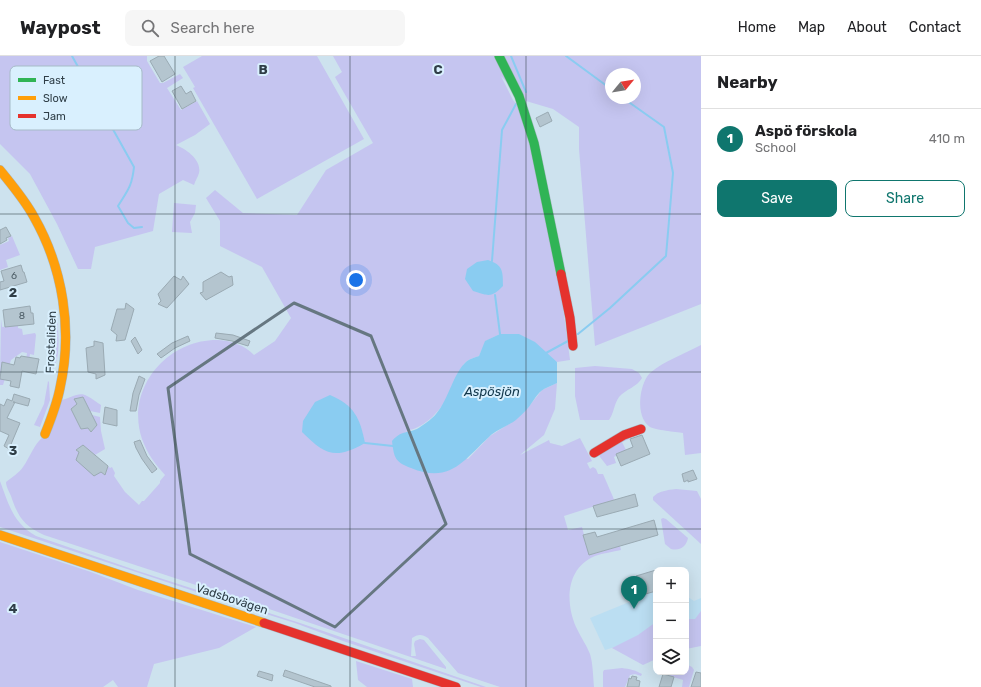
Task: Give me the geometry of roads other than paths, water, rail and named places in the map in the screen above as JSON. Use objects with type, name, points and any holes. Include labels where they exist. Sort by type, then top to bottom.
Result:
[{"type":"street","points":[[499,56],[519,96],[534,143],[570,318],[572,346]]},
{"type":"street","name":"Frostaliden","points":[[0,170],[21,195],[37,220],[47,241],[61,285],[65,311],[65,357],[58,396],[45,434]]},
{"type":"street","points":[[594,453],[624,434],[641,429]]},
{"type":"street","name":"Vadsbovägen","points":[[0,535],[456,687]]},
{"type":"water","points":[[488,260],[497,264],[501,269],[503,286],[496,293],[486,295],[473,291],[465,279],[467,269],[477,262]]},
{"type":"water","name":"Aspösjön","points":[[500,334],[519,334],[535,342],[557,362],[557,383],[544,389],[517,419],[492,434],[455,468],[446,472],[424,472],[406,466],[398,461],[396,459],[392,441],[401,434],[417,429],[434,416],[444,401],[462,366],[468,360],[479,356],[485,341]]},
{"type":"water","points":[[330,395],[345,403],[355,413],[361,426],[365,443],[346,452],[331,452],[317,446],[302,432],[303,421],[315,402]]},
{"type":"waterway","points":[[72,56],[78,66]]},
{"type":"waterway","points":[[511,56],[526,92]]},
{"type":"waterway","points":[[566,56],[605,85]]},
{"type":"waterway","points":[[492,261],[502,130],[516,104]]},
{"type":"waterway","points":[[578,334],[610,308],[666,256],[673,173],[664,127],[631,104]]},
{"type":"waterway","points":[[113,130],[134,167],[129,188],[118,206],[128,223],[134,228],[142,227]]},
{"type":"waterway","points":[[495,295],[500,334]]},
{"type":"waterway","points":[[546,353],[568,341]]},
{"type":"waterway","points":[[365,443],[393,446]]},
{"type":"place","name":"Aspö förskola","points":[[634,609]]}]
